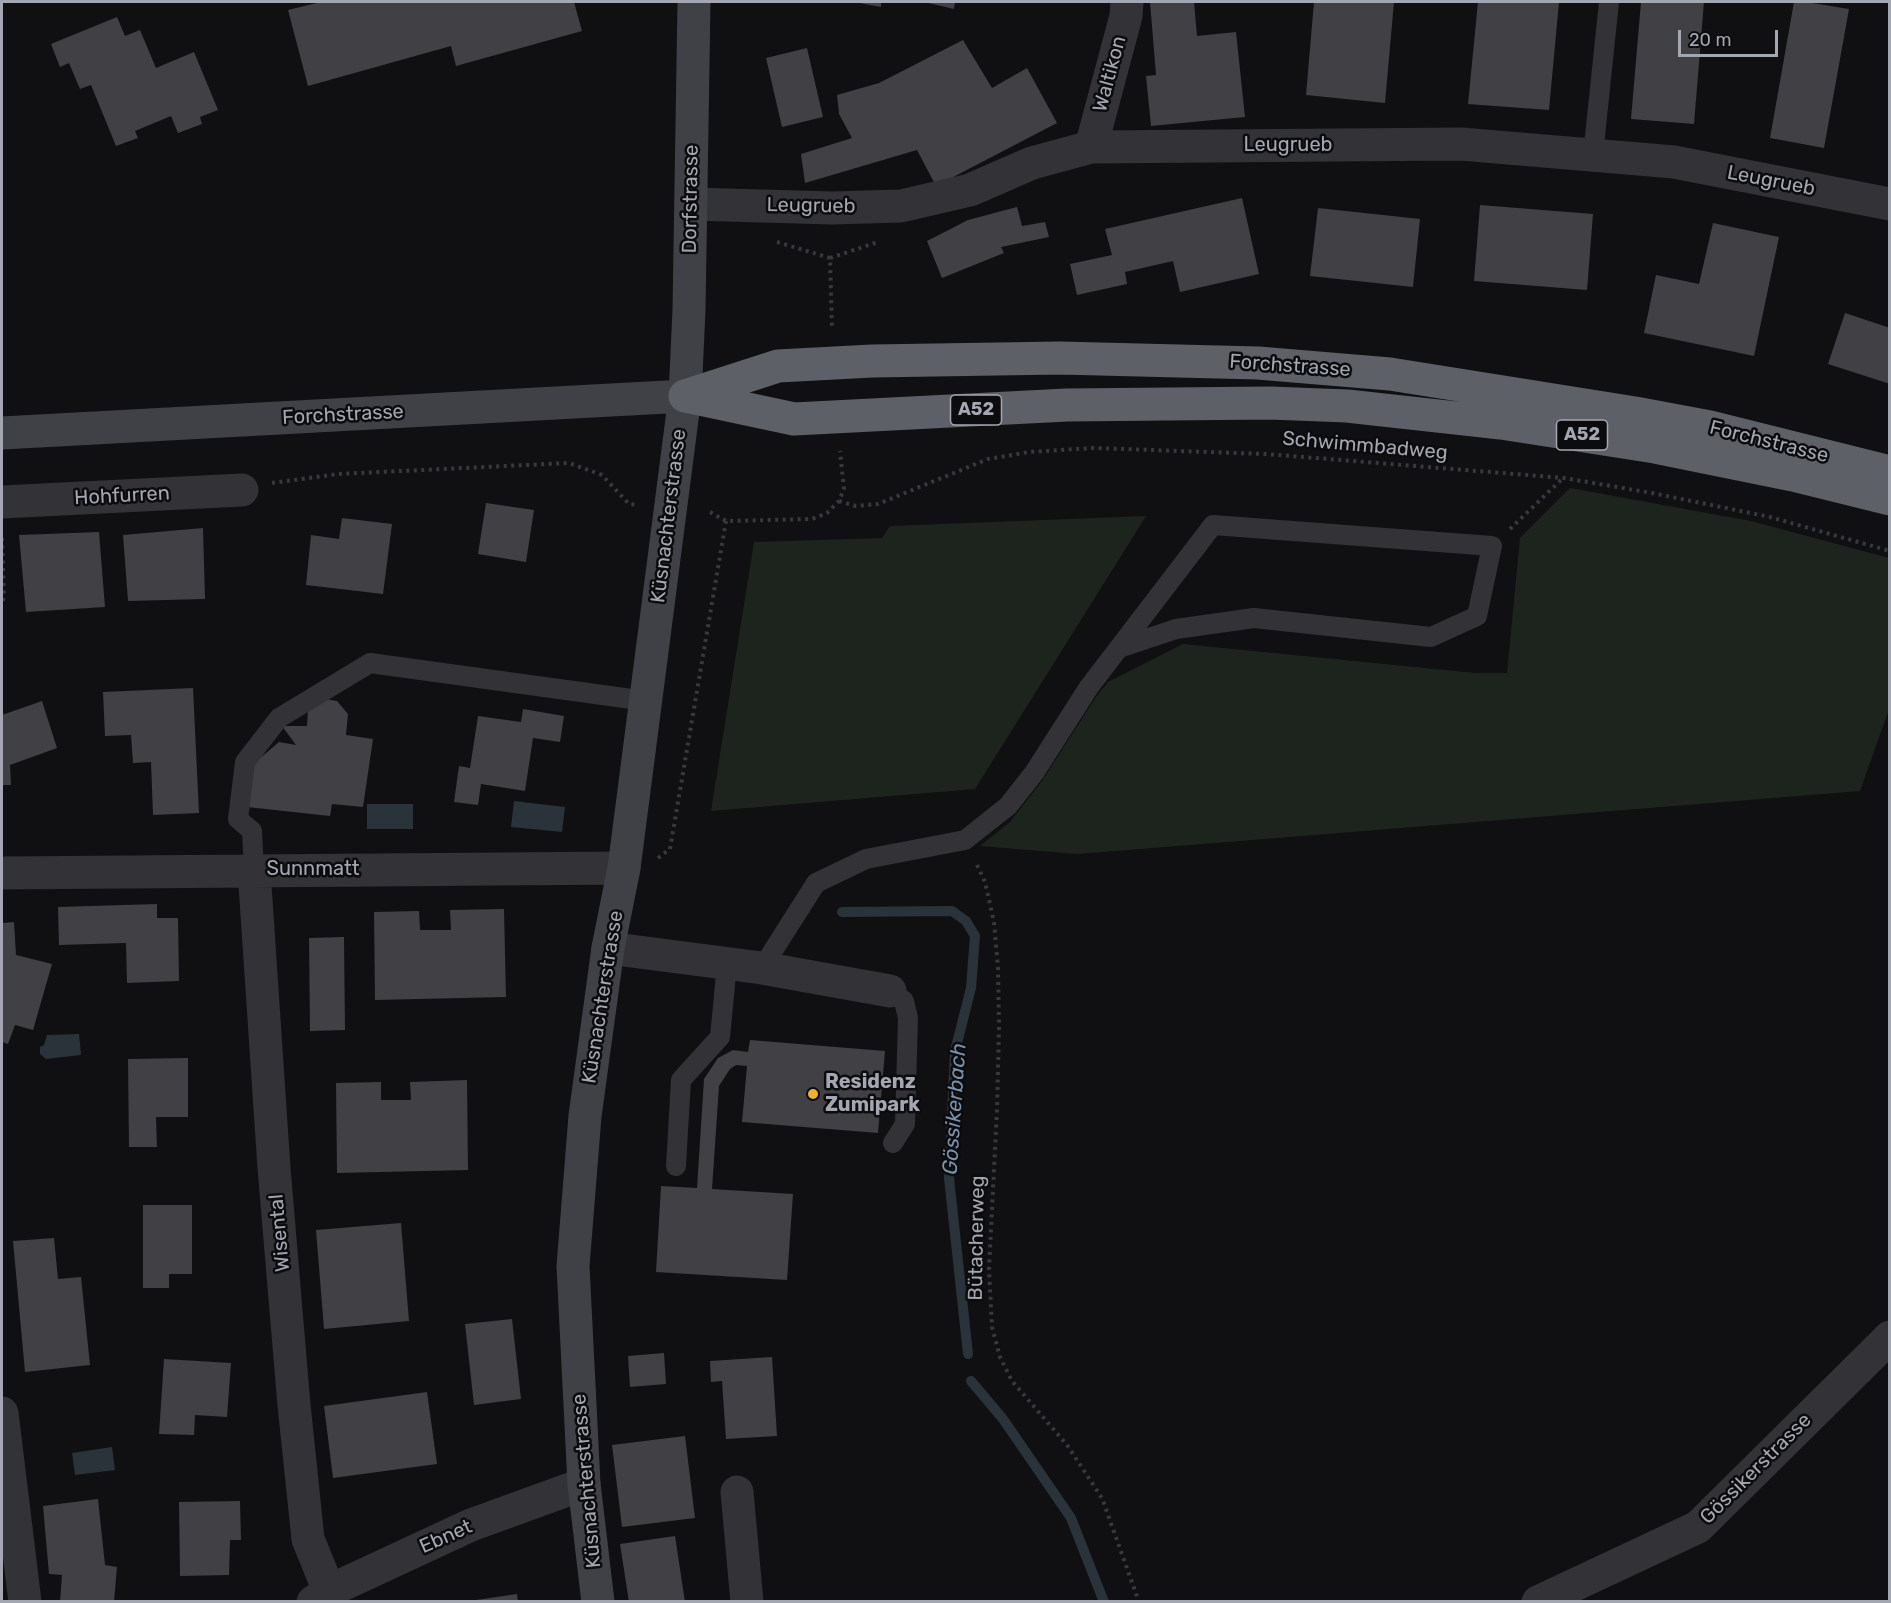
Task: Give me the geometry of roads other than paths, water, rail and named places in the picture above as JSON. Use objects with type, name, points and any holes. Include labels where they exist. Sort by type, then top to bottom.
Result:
[{"type":"highway","name":"Forchstrasse","points":[[685,396],[778,366],[872,361],[1060,358],[1258,363],[1390,374],[1635,413],[1710,427],[1890,472]]},
{"type":"highway","name":"Forchstrasse","points":[[685,396],[794,419],[1079,405],[1270,403],[1347,406],[1501,423],[1655,447],[1793,475],[1890,499]]},
{"type":"main road","name":"Dorfstrasse","points":[[685,396],[689,309],[694,2]]},
{"type":"main road","name":"Forchstrasse","points":[[2,433],[685,396]]},
{"type":"main road","name":"Küsnachterstrasse","points":[[598,1602],[584,1484],[573,1266],[585,1116],[608,948],[624,868],[685,396]]},
{"type":"street","name":"Waltikon","points":[[1091,147],[1126,16],[1127,2]]},
{"type":"street","name":"Leugrueb","points":[[691,204],[832,208],[902,206],[970,190],[1032,163],[1091,147],[1461,144],[1674,162],[1890,204]]},
{"type":"street","name":"Hohfurren","points":[[2,502],[242,490]]},
{"type":"street","name":"Sunnmatt","points":[[2,873],[624,868]]},
{"type":"street","name":"Wisental","points":[[254,870],[294,1405],[308,1539],[321,1596]]},
{"type":"street","points":[[608,948],[762,968],[890,991]]},
{"type":"street","name":"Gössikerstrasse","points":[[1538,1602],[1698,1527],[1890,1337]]},
{"type":"street","points":[[2,1413],[25,1602]]},
{"type":"street","name":"Ebnet","points":[[321,1596],[471,1525],[584,1484]]},
{"type":"street","points":[[737,1492],[747,1602]]},
{"type":"lane","points":[[1593,155],[1608,2]]},
{"type":"lane","points":[[762,968],[816,884],[866,859],[965,840],[1008,806],[1034,773],[1089,687],[1213,525],[1492,546],[1477,616],[1431,637],[1254,618],[1176,629],[1119,648]]},
{"type":"lane","points":[[254,870],[252,831],[238,819],[245,762],[279,718],[370,663],[646,701]]},
{"type":"lane","points":[[676,1166],[681,1080],[720,1037],[728,964]]},
{"type":"lane","points":[[890,991],[904,1001],[909,1018],[905,1124],[893,1143]]},
{"type":"waterway","name":"Gössikerbach","points":[[842,912],[952,911],[966,921],[975,936],[971,988],[955,1051],[949,1178],[968,1354]]},
{"type":"waterway","name":"Gössikerbach","points":[[971,1381],[1003,1419],[1071,1518],[1104,1602]]},
{"type":"place","name":"Residenz Zumipark","points":[[813,1094]]}]
